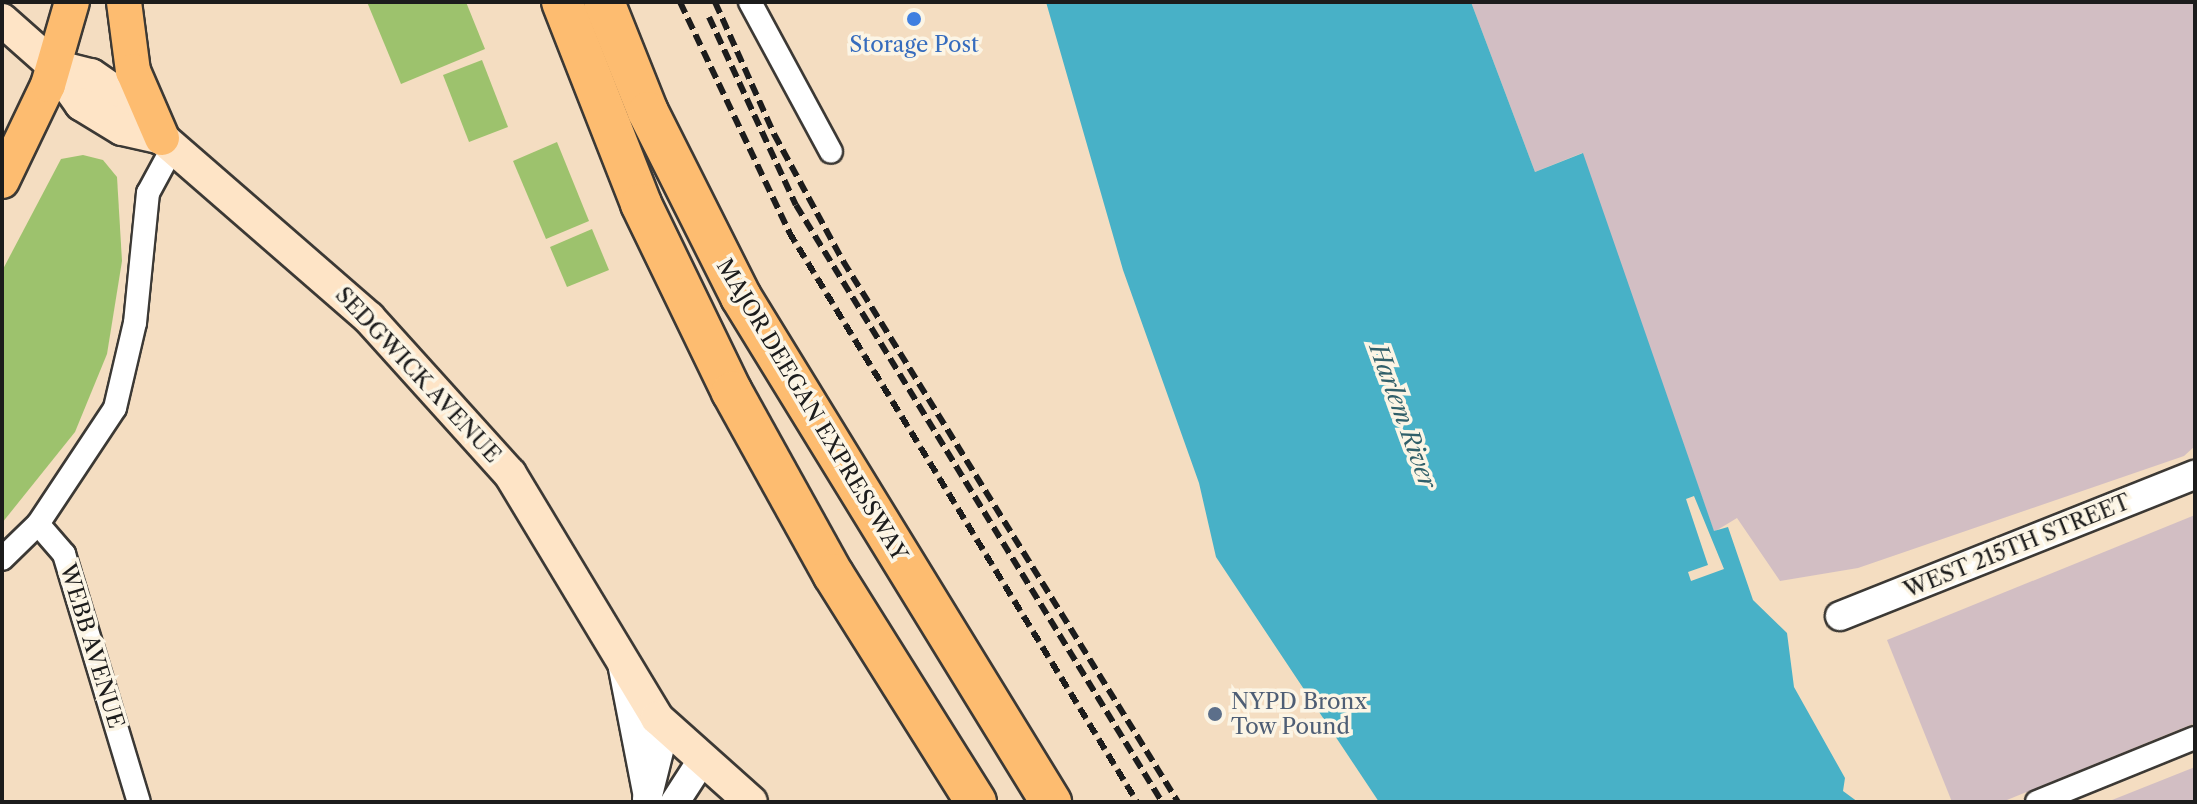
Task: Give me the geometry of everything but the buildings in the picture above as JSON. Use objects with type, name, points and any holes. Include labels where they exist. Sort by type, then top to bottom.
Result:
[{"type":"highway","points":[[562,2],[630,178],[732,392],[833,574],[976,802]]},
{"type":"highway","name":"MAJOR DEEGAN EXPRESSWAY","points":[[604,2],[648,112],[741,297],[1051,802]]},
{"type":"main road","points":[[2,181],[54,66],[72,2]]},
{"type":"main road","points":[[124,2],[133,71],[168,143]]},
{"type":"main road","name":"SEDGWICK AVENUE","points":[[2,20],[54,66],[81,104],[122,129],[168,143],[369,318],[510,474],[661,723],[701,762],[751,802]]},
{"type":"street","points":[[750,2],[831,152]]},
{"type":"street","points":[[2,559],[38,524],[115,408],[135,323],[148,193],[168,143]]},
{"type":"street","name":"WEST 215TH STREET","points":[[1840,616],[2195,475]]},
{"type":"street","name":"WEBB AVENUE","points":[[38,524],[64,554],[139,802]]},
{"type":"street","name":"SEDGWICK AVENUE","points":[[621,657],[657,801]]},
{"type":"street","points":[[657,801],[661,723]]},
{"type":"street","points":[[2037,802],[2195,738]]},
{"type":"street","points":[[657,801],[701,762]]},
{"type":"shaded area","points":[[1471,2],[2195,2],[2195,446],[2184,456],[1858,568],[1780,581],[1737,518],[1714,532],[1582,153],[1535,172]]},
{"type":"shaded area","points":[[2195,515],[2195,723],[2002,802],[1952,802],[1887,640]]},
{"type":"shaded area","points":[[2195,767],[2195,802],[2107,802]]},
{"type":"green space","points":[[367,2],[466,2],[485,49],[401,84]]},
{"type":"green space","points":[[482,60],[508,127],[469,142],[443,75]]},
{"type":"green space","points":[[557,142],[589,221],[546,239],[513,161]]},
{"type":"green space","points":[[83,155],[103,160],[117,177],[122,261],[107,354],[75,432],[2,523],[2,271],[61,159]]},
{"type":"green space","points":[[592,229],[609,270],[567,287],[550,247]]},
{"type":"water","name":"Harlem River","points":[[1046,2],[1471,2],[1535,172],[1583,153],[1714,531],[1728,527],[1753,600],[1787,633],[1794,687],[1845,778],[1843,791],[1858,802],[1379,802],[1216,557],[1199,483],[1123,270]]},
{"type":"pier","points":[[1694,496],[1724,569],[1691,581],[1688,572],[1708,565],[1686,499]]},
{"type":"railway","points":[[680,2],[789,232],[1137,802]]},
{"type":"railway","points":[[715,2],[774,134],[843,261],[1178,802]]},
{"type":"railway","points":[[709,17],[796,205],[1162,802]]},
{"type":"place","name":"Storage Post","points":[[914,19]]},
{"type":"place","name":"NYPD Bronx Tow Pound","points":[[1215,714]]}]
